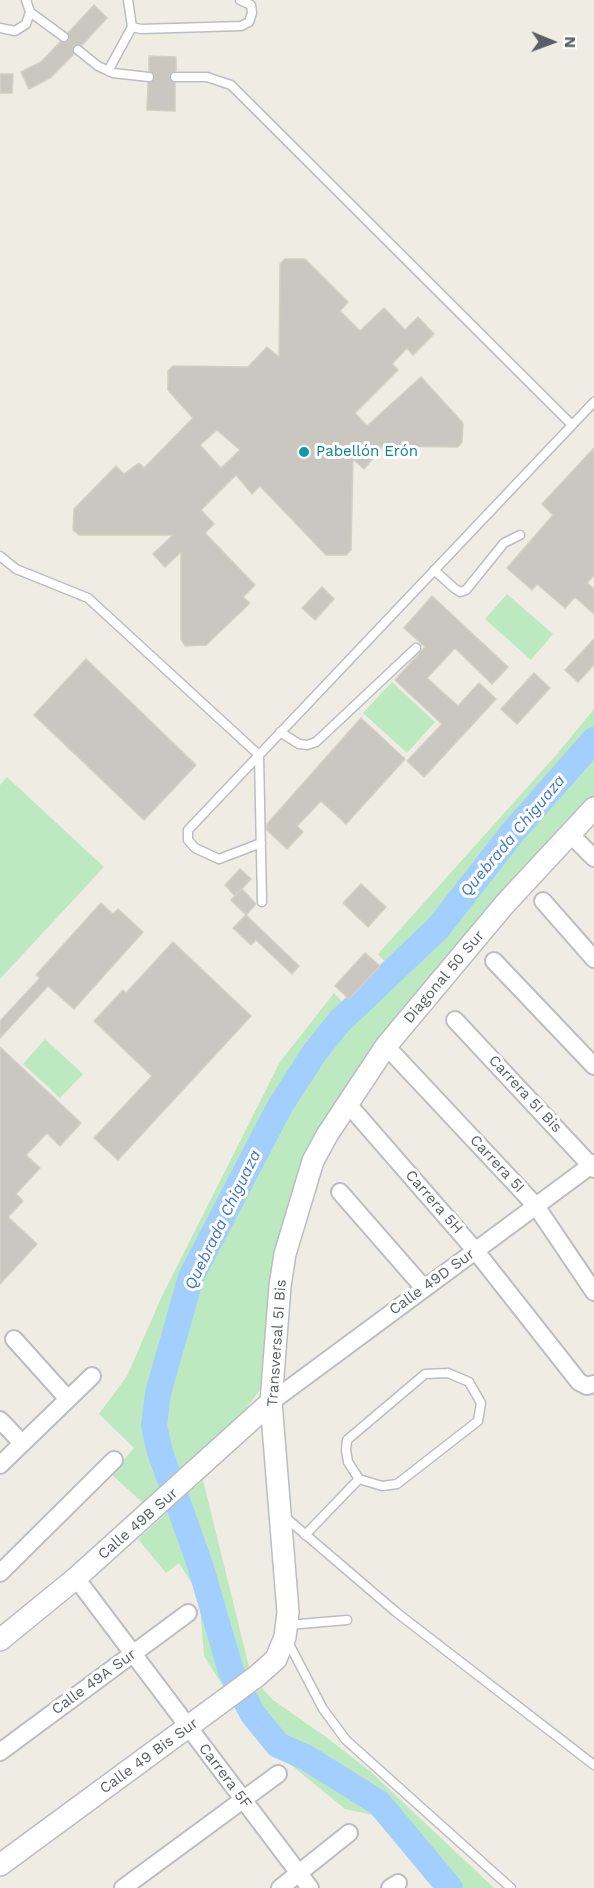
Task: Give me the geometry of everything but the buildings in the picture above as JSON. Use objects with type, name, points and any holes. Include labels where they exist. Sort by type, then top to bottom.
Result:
[{"type":"street","name":"Diagonal 50 Sur","points":[[313,1161],[347,1102],[386,1046],[504,905],[594,808]]},
{"type":"street","points":[[570,834],[594,858]]},
{"type":"street","points":[[543,901],[594,959]]},
{"type":"street","points":[[494,961],[594,1066]]},
{"type":"street","name":"Carrera 5I Bis","points":[[455,1020],[593,1166]]},
{"type":"street","name":"Carrera 5I","points":[[386,1046],[536,1206],[594,1292]]},
{"type":"street","name":"Carrera 5H","points":[[347,1102],[475,1250],[579,1382],[591,1385]]},
{"type":"street","name":"Transversal 5I Bis","points":[[286,1631],[271,1402],[285,1254],[313,1161]]},
{"type":"street","name":"Calle 49D Sur","points":[[271,1402],[423,1287],[593,1166]]},
{"type":"street","points":[[340,1192],[423,1287]]},
{"type":"street","points":[[14,1339],[67,1398]]},
{"type":"street","points":[[0,1466],[92,1376]]},
{"type":"street","name":"Calle 49B Sur","points":[[0,1640],[76,1578],[271,1402]]},
{"type":"street","points":[[0,1420],[22,1443]]},
{"type":"street","points":[[0,1573],[114,1460]]},
{"type":"street","name":"Carrera 5F","points":[[76,1578],[310,1888]]},
{"type":"street","name":"Calle 49A Sur","points":[[0,1752],[188,1613]]},
{"type":"street","name":"Calle 49 Bis Sur","points":[[0,1865],[257,1676],[276,1659],[286,1631]]},
{"type":"street","points":[[123,1888],[278,1774]]},
{"type":"street","points":[[280,1888],[349,1833]]},
{"type":"lane","points":[[26,0],[30,12],[64,37]]},
{"type":"lane","points":[[108,70],[132,27],[128,0]]},
{"type":"lane","points":[[132,27],[241,26],[249,22],[252,13],[250,5],[240,0]]},
{"type":"lane","points":[[0,28],[9,31],[21,28],[26,24],[30,12]]},
{"type":"lane","points":[[78,50],[108,70],[128,76],[148,77]]},
{"type":"lane","points":[[175,77],[207,77],[231,85],[572,425]]},
{"type":"lane","points":[[261,843],[219,859],[195,848],[188,840],[188,830],[594,402]]},
{"type":"lane","points":[[434,570],[460,592],[466,590],[504,543],[520,535]]},
{"type":"lane","points":[[0,556],[16,569],[88,598],[259,755],[262,902]]},
{"type":"lane","points":[[280,732],[299,744],[307,745],[315,742],[416,648]]},
{"type":"lane","points":[[448,1373],[469,1382],[481,1403],[478,1420],[397,1484],[382,1486],[359,1479],[348,1462],[347,1440],[425,1374],[448,1373]]},
{"type":"lane","points":[[306,1535],[359,1479]]},
{"type":"lane","points":[[280,1513],[396,1612],[594,1765]]},
{"type":"lane","points":[[347,1620],[286,1631],[323,1709],[346,1740],[511,1888]]},
{"type":"green space","points":[[507,594],[553,634],[531,660],[485,619]]},
{"type":"green space","points":[[392,682],[435,722],[407,753],[363,713]]},
{"type":"green space","points":[[594,709],[594,796],[545,851],[312,1148],[267,1372],[261,1389],[243,1412],[145,1505],[111,1474],[134,1448],[99,1414],[127,1376],[162,1296],[280,1062],[334,993],[346,1006],[389,966],[378,954],[557,754]]},
{"type":"green space","points":[[7,777],[104,867],[0,979],[0,785]]},
{"type":"green space","points":[[45,1039],[83,1074],[60,1098],[23,1064]]},
{"type":"green space","points":[[203,1480],[251,1675],[226,1691],[204,1656],[199,1595],[179,1563],[166,1573],[138,1539]]},
{"type":"green space","points":[[262,1688],[273,1700],[370,1771],[494,1888],[437,1888],[373,1815],[345,1809],[285,1760],[237,1704]]},
{"type":"waterway","name":"Quebrada Chiguaza","points":[[450,1888],[379,1803],[307,1758],[278,1745],[252,1713],[231,1671],[200,1565],[160,1452],[154,1426],[158,1393],[191,1277],[280,1106],[315,1052],[339,1022],[438,928],[513,832],[594,740]]},
{"type":"place","name":"Pabellón Erón","points":[[304,452]]}]
